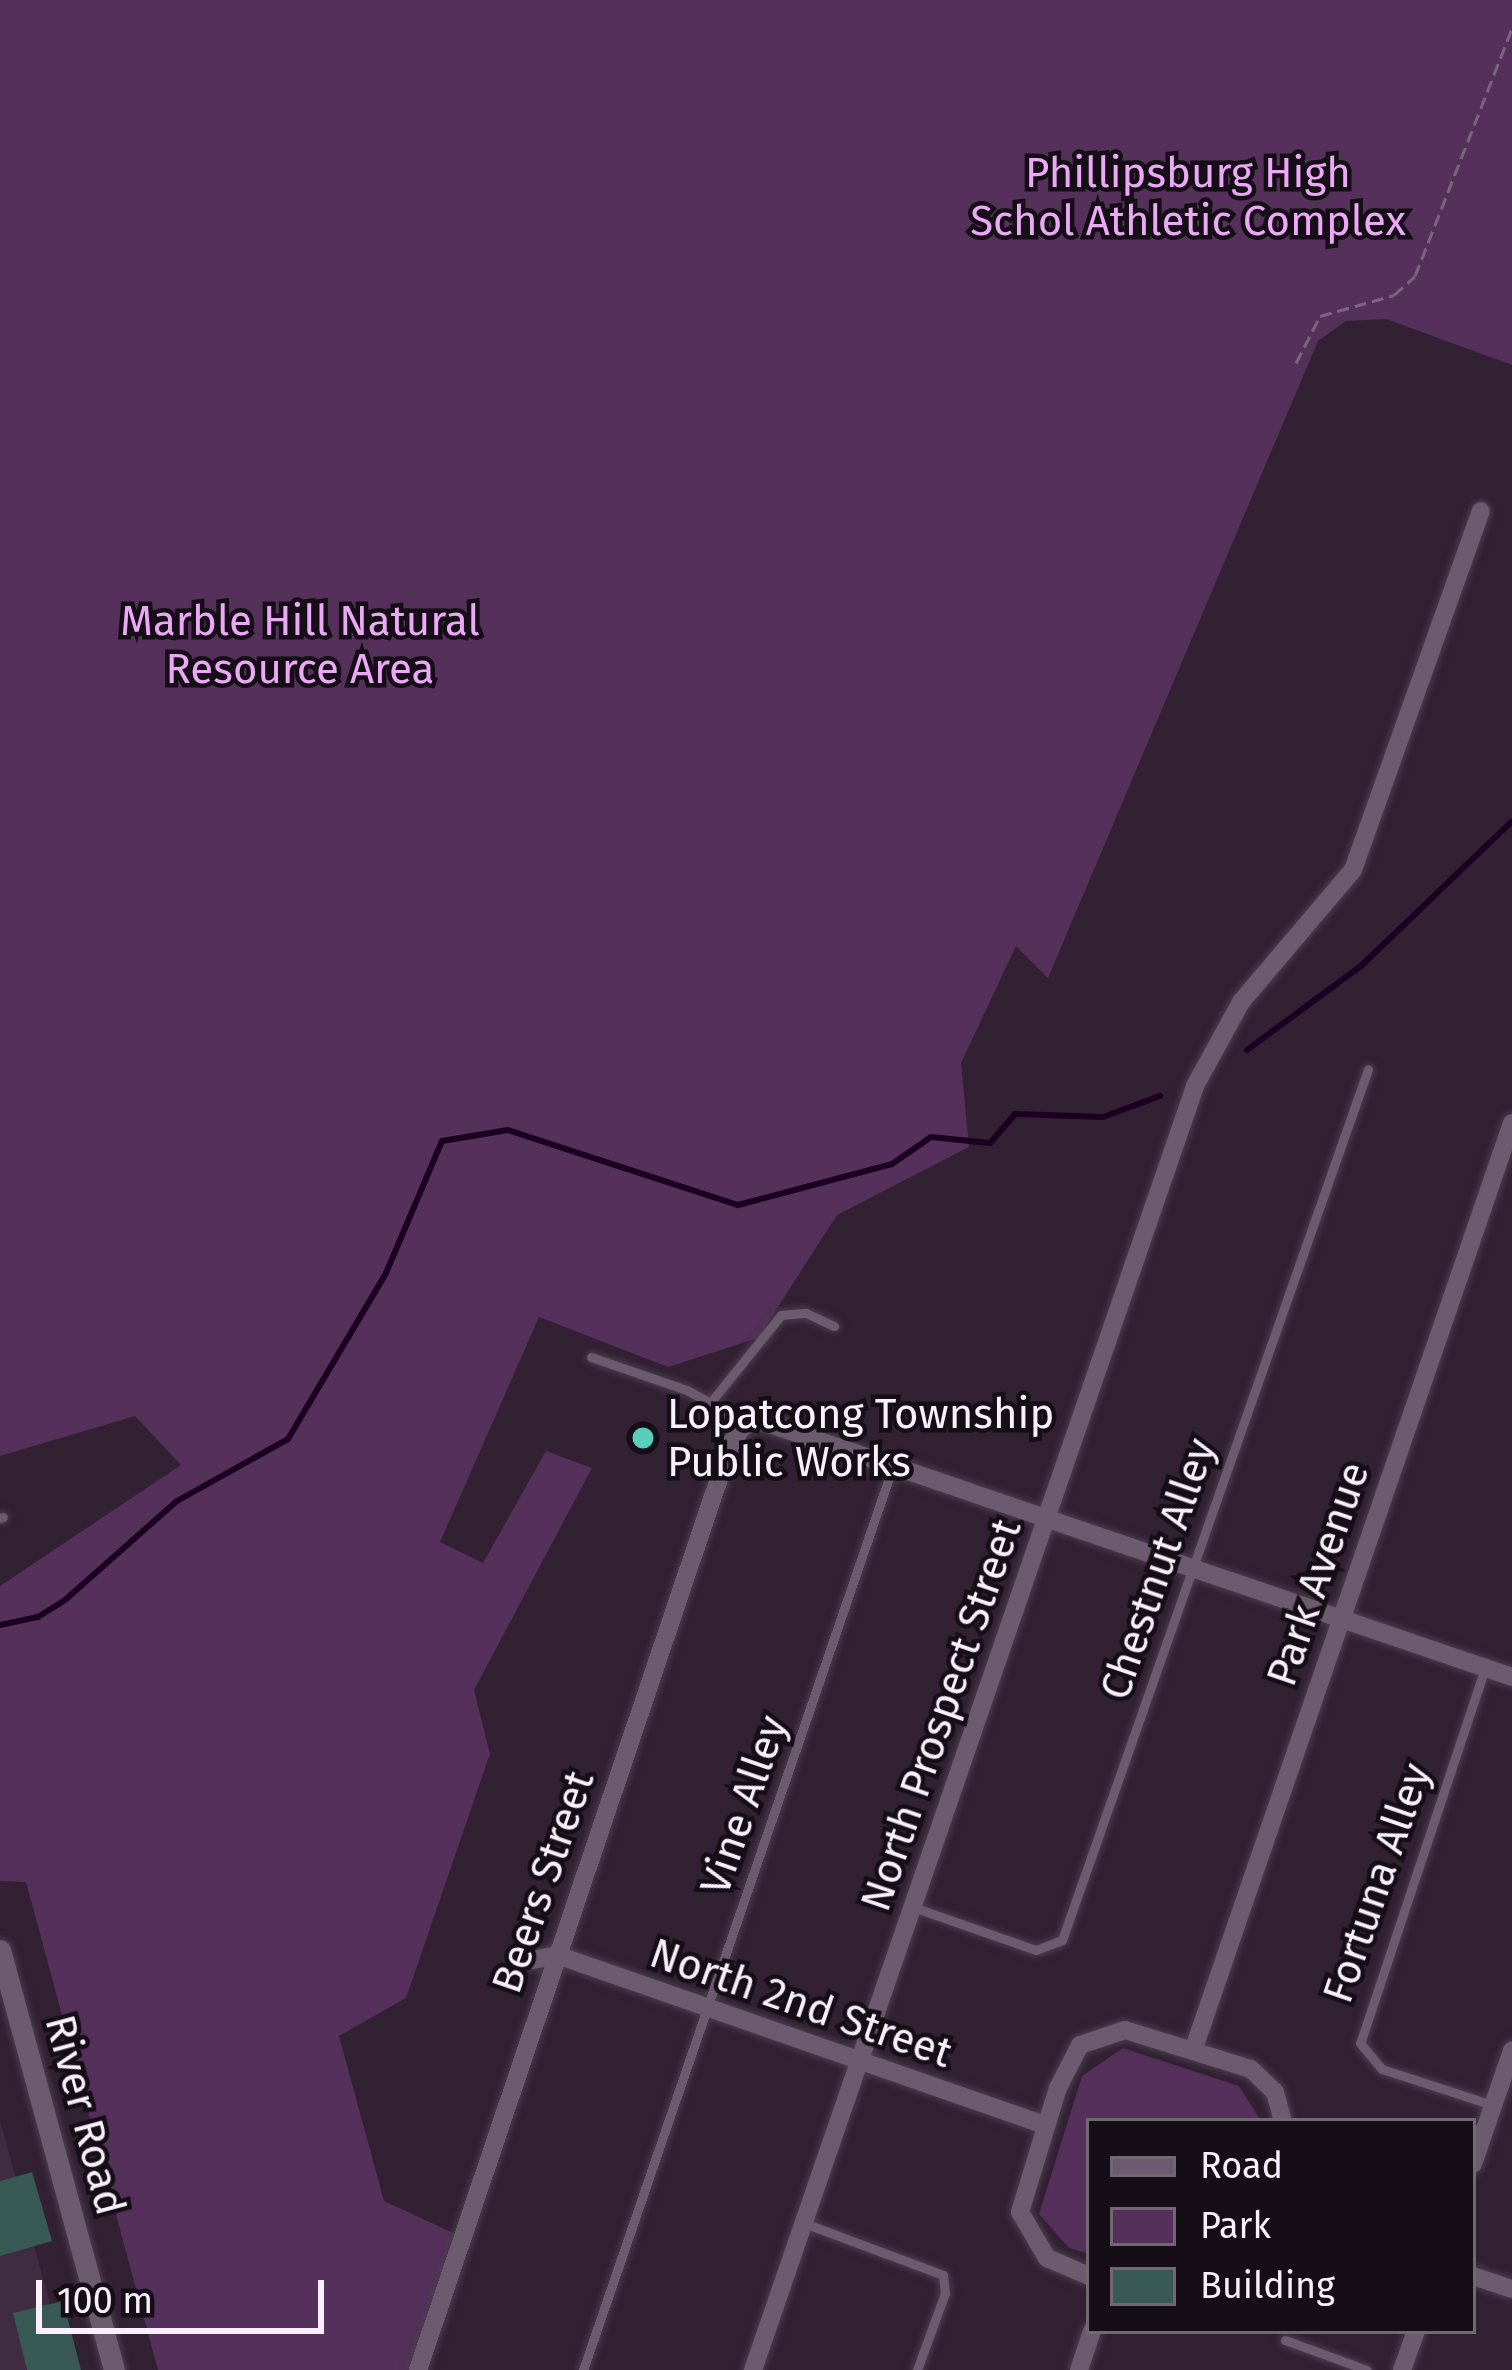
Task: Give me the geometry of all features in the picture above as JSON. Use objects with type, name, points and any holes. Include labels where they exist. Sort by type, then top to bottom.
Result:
[{"type":"street","name":"North Prospect Street","points":[[753,2370],[1214,1042],[1353,870],[1481,511]]},
{"type":"street","name":"Park Avenue","points":[[1194,2048],[1512,1124]]},
{"type":"street","points":[[746,1423],[761,1421],[1512,1677]]},
{"type":"street","name":"Beers Street","points":[[418,2370],[730,1443],[746,1423]]},
{"type":"street","name":"River Road","points":[[0,1950],[114,2370]]},
{"type":"street","points":[[533,1960],[557,1954]]},
{"type":"street","name":"North 2nd Street","points":[[557,1954],[707,2011],[1045,2125]]},
{"type":"street","points":[[1086,2275],[1047,2258],[1024,2227],[1021,2195],[1073,2055],[1095,2035],[1125,2030],[1194,2048],[1260,2075],[1280,2100],[1283,2118]]},
{"type":"street","points":[[1476,2155],[1512,2051]]},
{"type":"street","points":[[1476,2277],[1512,2289]]},
{"type":"street","points":[[1079,2370],[1091,2334]]},
{"type":"street","points":[[1402,2370],[1415,2334]]},
{"type":"lane","name":"Chestnut Alley","points":[[913,1907],[1036,1950],[1062,1940],[1368,1069]]},
{"type":"lane","points":[[710,1403],[781,1315],[806,1313],[833,1326]]},
{"type":"lane","points":[[591,1358],[710,1403],[746,1423]]},
{"type":"lane","name":"Vine Alley","points":[[584,2370],[893,1466]]},
{"type":"lane","name":"Fortuna Alley","points":[[1485,1668],[1360,2043],[1382,2069],[1493,2105]]},
{"type":"lane","points":[[804,2223],[944,2275],[945,2293],[917,2370]]},
{"type":"lane","points":[[1285,2340],[1367,2370]]},
{"type":"path","points":[[1296,363],[1320,316],[1394,296],[1415,276],[1512,28]]},
{"type":"shaded area","points":[[0,2120],[68,2370],[0,2370]]},
{"type":"green space","points":[[0,0],[1512,0],[1512,365],[1386,319],[1346,321],[1318,341],[1048,978],[1016,946],[961,1063],[969,1147],[837,1215],[758,1338],[668,1367],[539,1317],[440,1542],[483,1563],[546,1451],[592,1468],[474,1690],[490,1754],[406,1998],[339,2036],[384,2201],[462,2237],[422,2370],[158,2370],[26,1882],[0,1881],[0,1586],[181,1465],[135,1416],[0,1456]]},
{"type":"green space","points":[[1123,2048],[1239,2086],[1259,2118],[1086,2118],[1086,2253],[1069,2248],[1039,2214],[1082,2076]]},
{"type":"building","points":[[32,2172],[52,2241],[0,2256],[0,2181]]},
{"type":"building","points":[[63,2301],[81,2370],[27,2370],[13,2313]]},
{"type":"waterway","points":[[1247,1050],[1361,966],[1512,821]]},
{"type":"waterway","points":[[0,1625],[38,1617],[65,1600],[177,1501],[288,1439],[386,1273],[442,1141],[508,1130],[738,1205],[892,1164],[931,1137],[990,1143],[1015,1114],[1103,1117],[1160,1096]]},
{"type":"place","name":"Lopatcong Township Public Works","points":[[643,1438]]},
{"type":"park label","name":"Phillipsburg High Schol Athletic Complex","points":[[1188,197]]},
{"type":"park label","name":"Marble Hill Natural Resource Area","points":[[300,645]]}]
